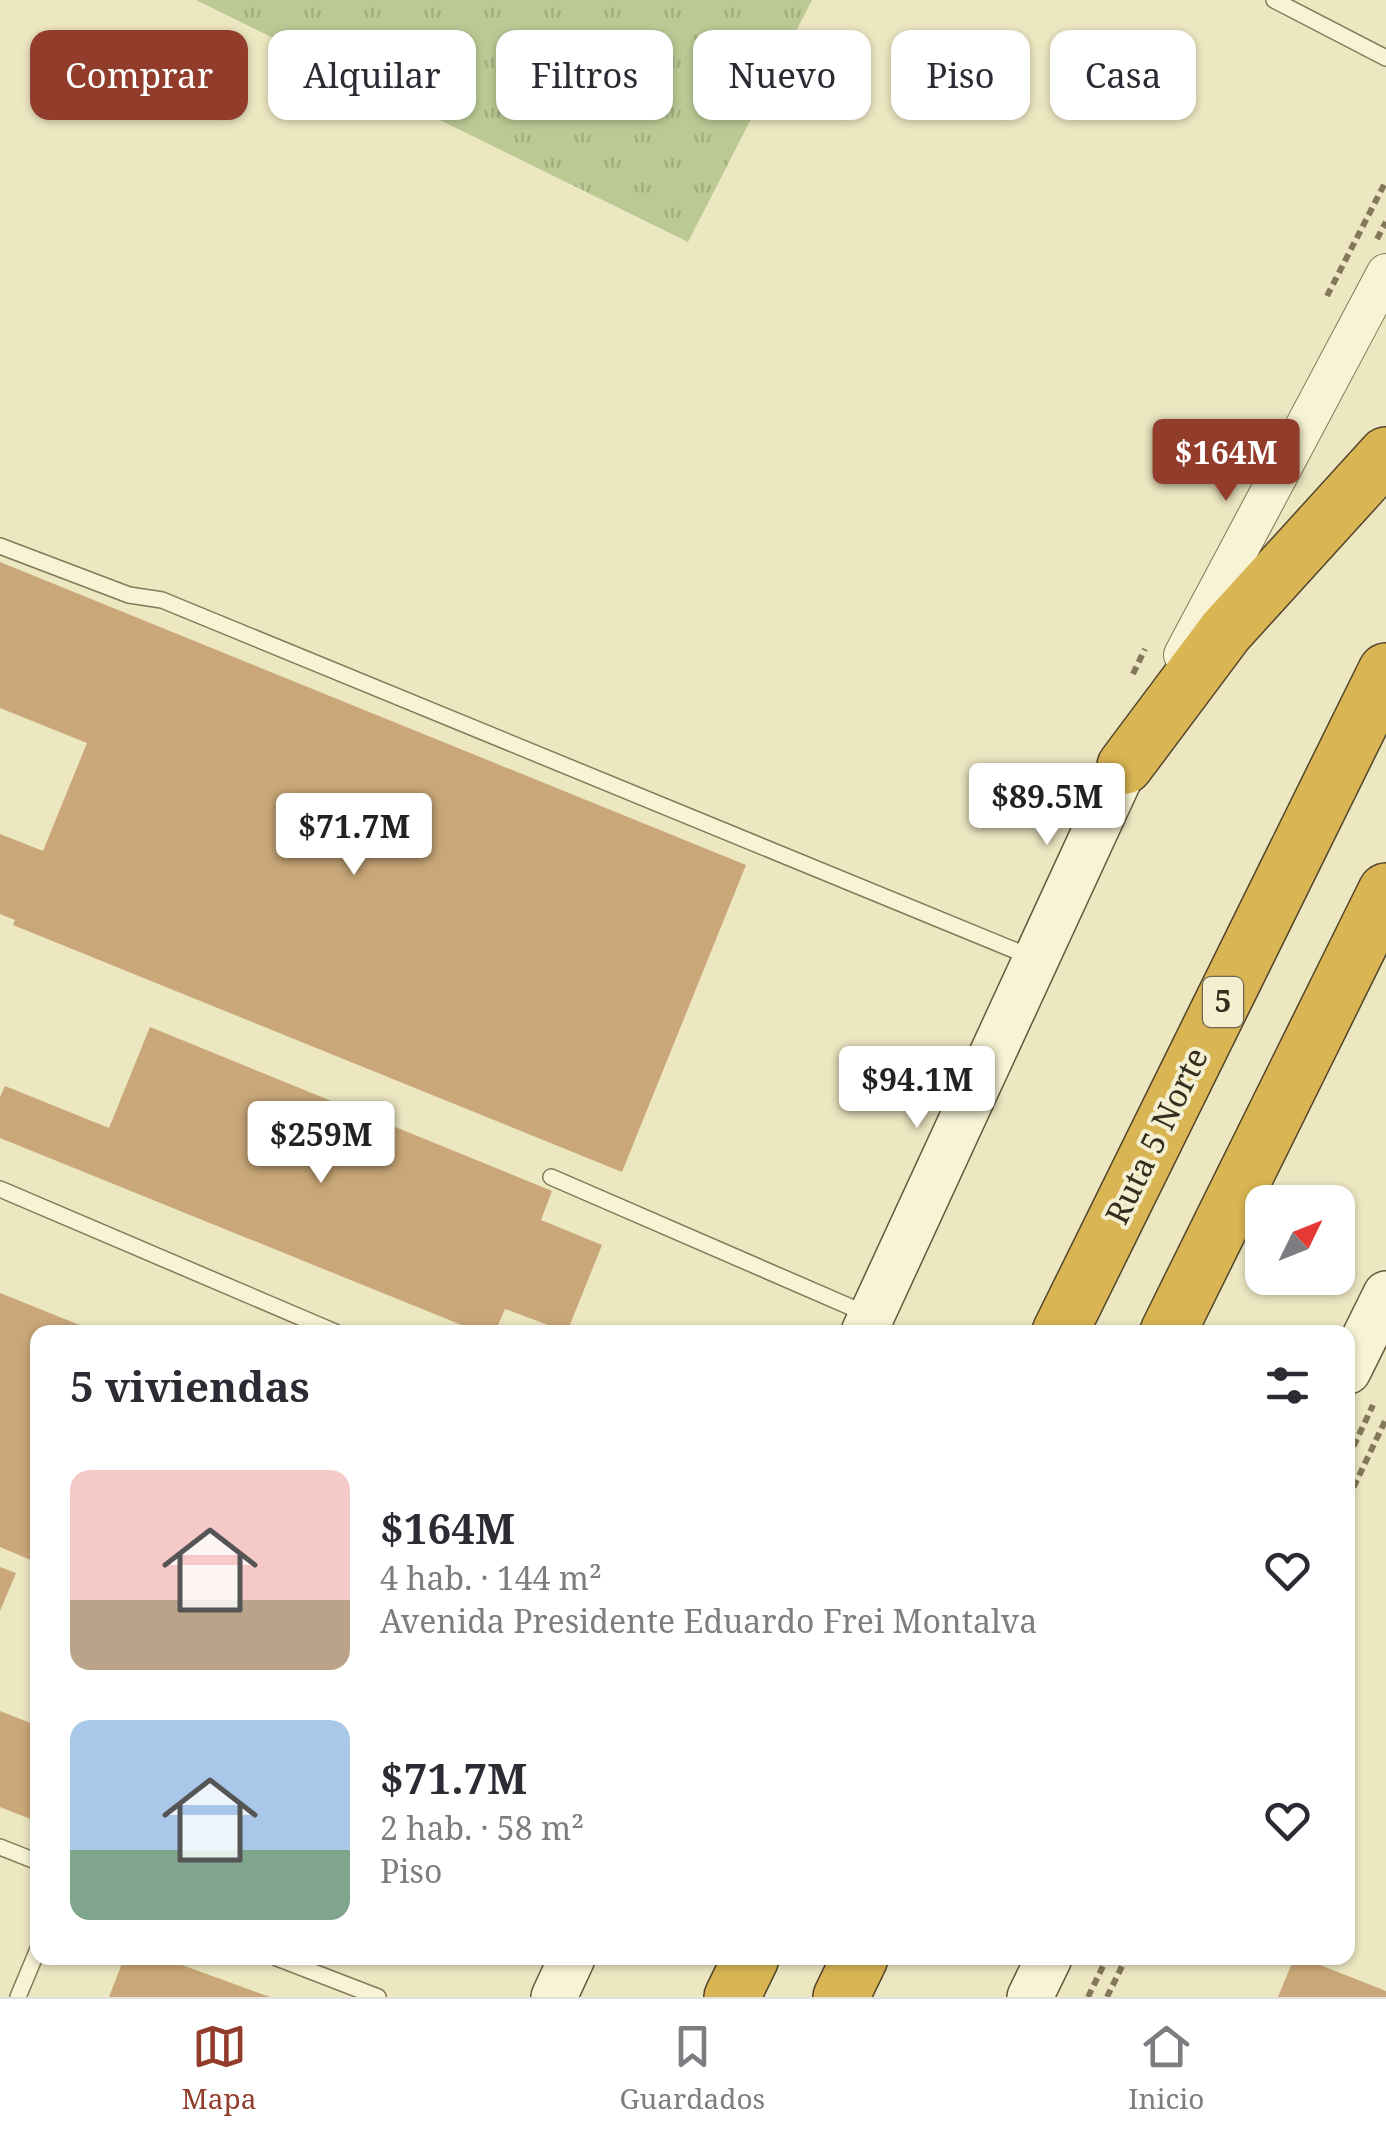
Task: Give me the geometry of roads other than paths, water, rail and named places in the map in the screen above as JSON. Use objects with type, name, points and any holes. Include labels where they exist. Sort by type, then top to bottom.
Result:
[{"type":"highway","points":[[1125,766],[1226,632],[1386,455]]},
{"type":"highway","name":"Ruta 5 Norte","points":[[1063,1325],[1386,671]]},
{"type":"highway","points":[[1171,1325],[1386,891]]},
{"type":"highway","points":[[732,1997],[748,1965]]},
{"type":"highway","points":[[841,1997],[857,1965]]},
{"type":"main road","points":[[868,1324],[1125,766]]},
{"type":"main road","points":[[1363,1383],[1386,1294]]},
{"type":"main road","points":[[554,1997],[569,1965]]},
{"type":"main road","points":[[1030,1997],[1046,1965]]},
{"type":"street","points":[[1125,766],[1386,273]]},
{"type":"lane","points":[[1274,0],[1386,58]]},
{"type":"lane","points":[[0,546],[129,594],[162,600],[1037,960]]},
{"type":"lane","points":[[551,1177],[868,1324]]},
{"type":"lane","points":[[0,1189],[319,1325]]},
{"type":"lane","points":[[0,1848],[30,1859]]},
{"type":"lane","points":[[18,1997],[31,1965]]},
{"type":"lane","points":[[295,1965],[378,1997]]}]
